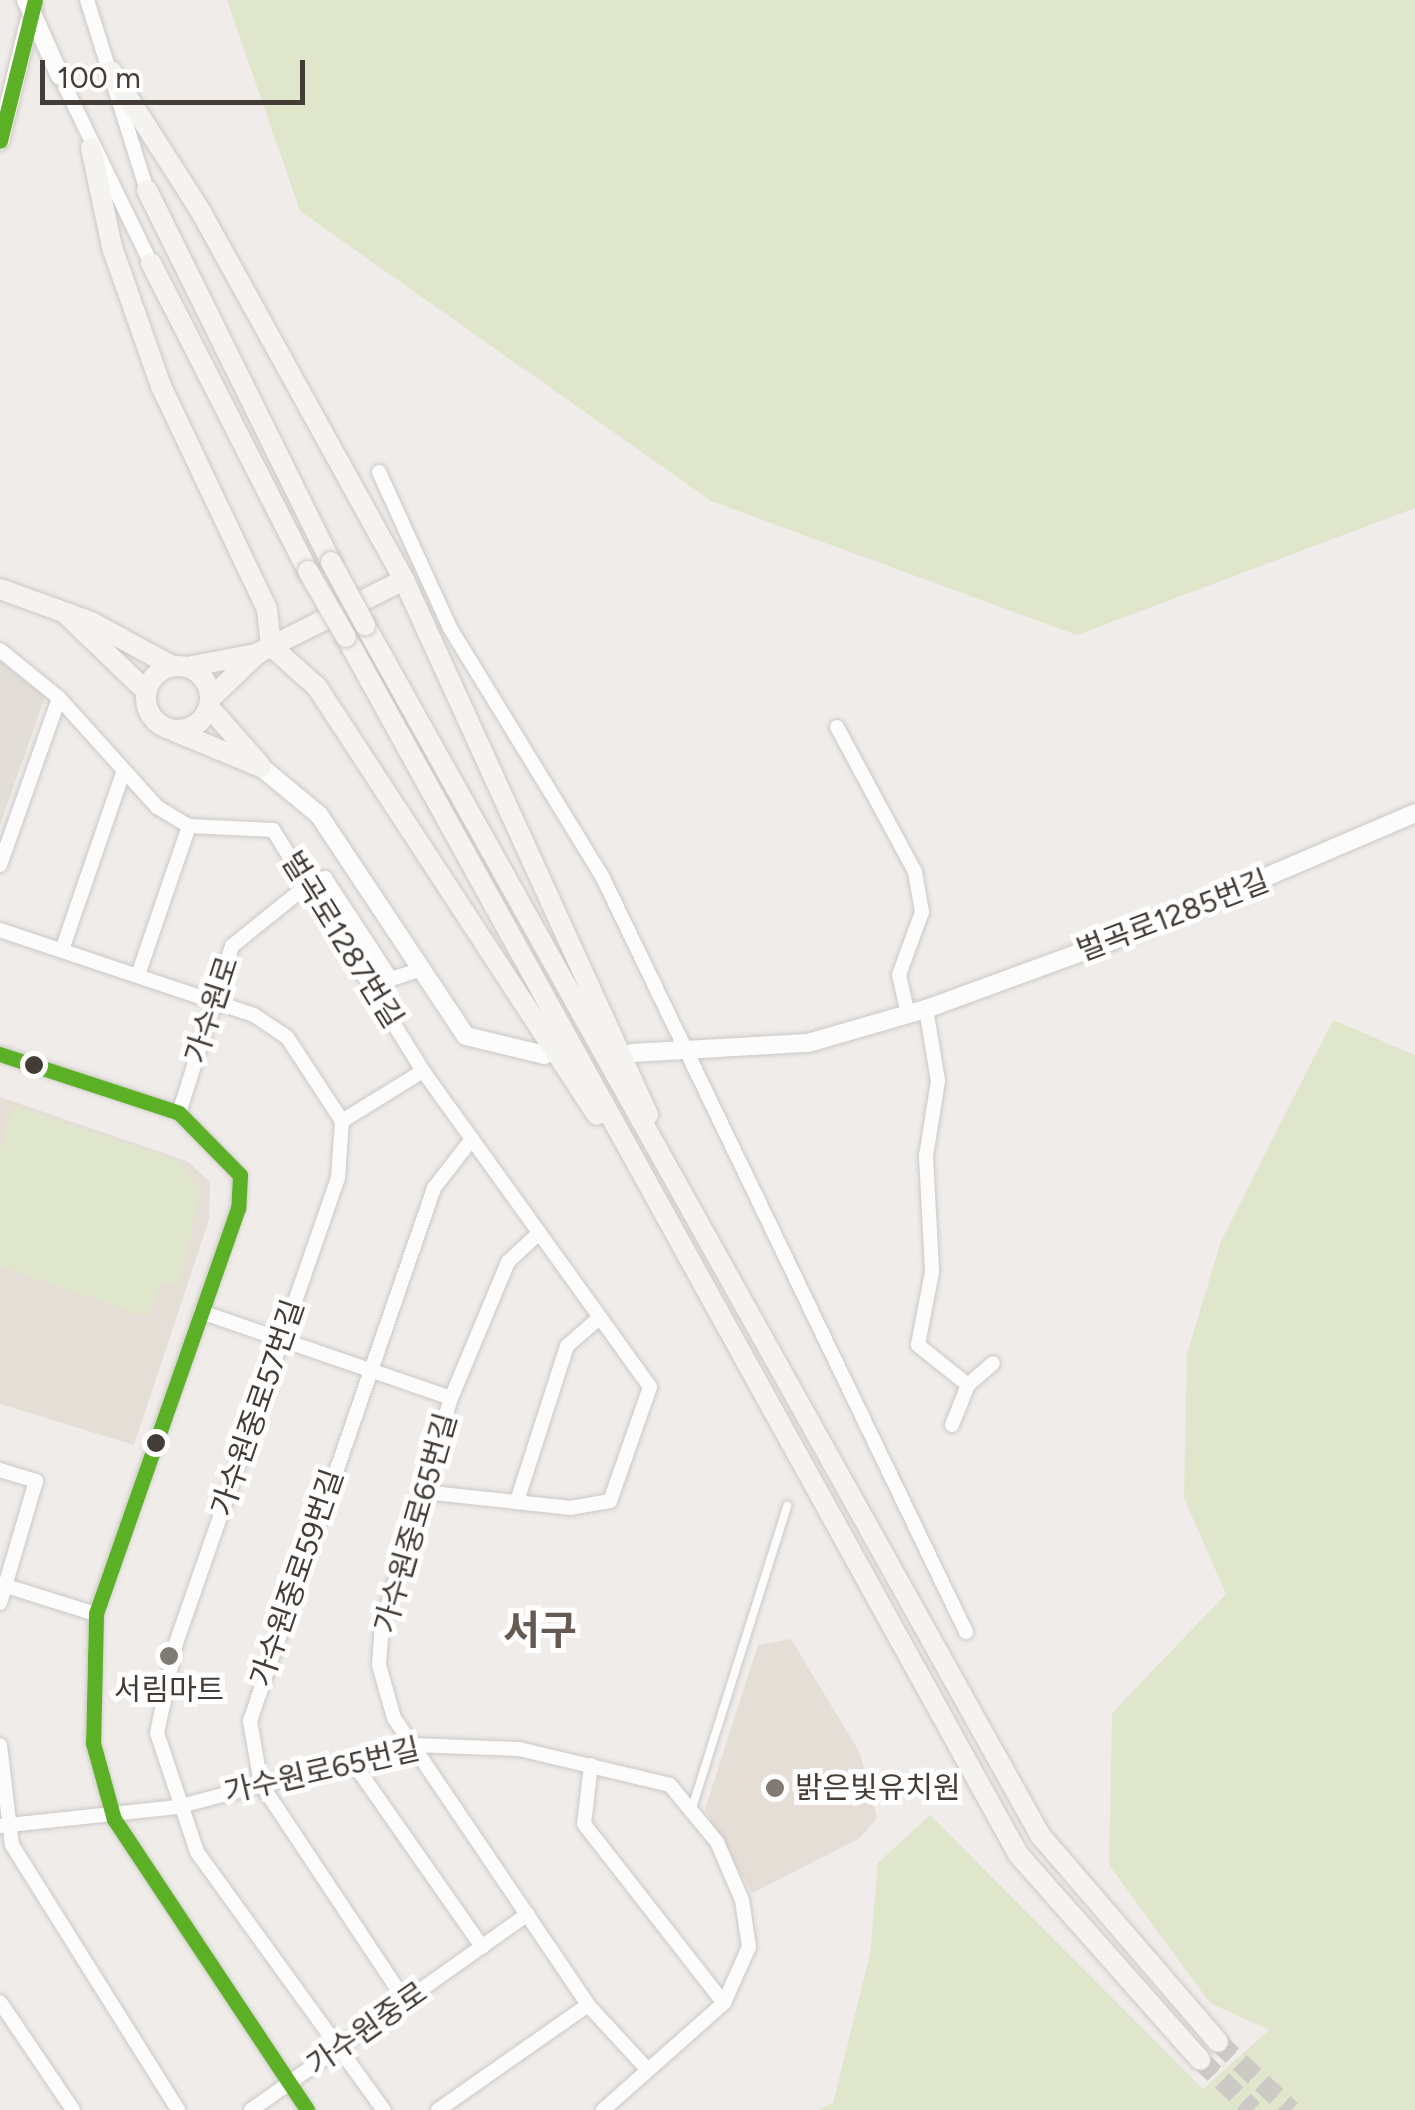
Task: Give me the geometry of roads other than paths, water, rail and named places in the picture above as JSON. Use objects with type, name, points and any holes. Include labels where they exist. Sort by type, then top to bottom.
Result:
[{"type":"main road","points":[[111,72],[201,212],[404,580],[632,1071],[669,1174]]},
{"type":"main road","points":[[91,148],[112,246],[155,368],[267,609],[265,650],[210,703],[199,723],[172,730]]},
{"type":"main road","points":[[147,190],[330,562],[1040,1835],[1218,2042]]},
{"type":"main road","points":[[151,263],[308,571],[1018,1854],[1200,2060]]},
{"type":"main road","points":[[146,691],[180,667],[265,650],[404,580]]},
{"type":"main road","points":[[0,589],[180,667],[261,767]]},
{"type":"main road","points":[[65,614],[146,691],[154,720],[261,767]]},
{"type":"main road","points":[[265,650],[317,687],[636,1167]]},
{"type":"street","points":[[26,0],[91,148],[151,263]]},
{"type":"street","points":[[0,141],[35,0]]},
{"type":"street","points":[[87,0],[147,190]]},
{"type":"street","points":[[379,472],[450,628],[603,878],[681,1050],[829,1332],[840,1380],[933,1547],[966,1632]]},
{"type":"street","points":[[0,650],[59,698],[123,773],[190,826],[138,976]]},
{"type":"street","points":[[0,865],[59,698]]},
{"type":"street","points":[[836,727],[915,872],[922,912],[899,975],[917,1011],[938,1081],[926,1156],[932,1272],[918,1345],[968,1385]]},
{"type":"street","points":[[261,767],[319,815],[466,1036],[545,1055]]},
{"type":"street","points":[[62,950],[123,773]]},
{"type":"street","name":"벌곡로1285번길","points":[[632,1053],[808,1043],[917,1011],[1147,928],[1415,813]]},
{"type":"street","name":"벌곡로1287번길","points":[[190,826],[273,830],[310,882],[423,1071],[650,1386],[610,1501],[592,1508],[423,1492]]},
{"type":"street","points":[[310,882],[325,878],[392,979],[419,970]]},
{"type":"street","name":"가수원로","points":[[180,1113],[232,946],[310,882]]},
{"type":"street","points":[[0,930],[212,1003],[286,1037],[342,1121],[423,1071]]},
{"type":"street","points":[[0,1054],[180,1113],[240,1175],[238,1208],[96,1614],[93,1743],[114,1818],[307,2110]]},
{"type":"street","name":"가수원중로57번길","points":[[342,1121],[338,1178],[162,1693],[158,1734],[177,1807],[231,1904],[384,2110]]},
{"type":"street","name":"가수원중로59번길","points":[[406,2002],[262,1784],[251,1748],[258,1688],[434,1188],[472,1139]]},
{"type":"street","name":"가수원중로65번길","points":[[528,1914],[394,1718],[379,1665],[382,1623],[451,1398],[508,1262],[538,1232]]},
{"type":"street","points":[[202,1312],[451,1398]]},
{"type":"street","points":[[517,1501],[567,1346],[599,1318]]},
{"type":"street","points":[[952,1425],[968,1385],[993,1363]]},
{"type":"street","points":[[0,1470],[36,1481],[2,1585],[0,1603]]},
{"type":"street","points":[[2,1585],[96,1614]]},
{"type":"street","points":[[0,1745],[4,1826],[42,1906],[178,2110]]},
{"type":"street","name":"가수원로65번길","points":[[114,1818],[177,1807],[412,1745],[519,1750],[670,1785],[692,1808],[742,1900],[748,1947],[724,2003],[602,2110]]},
{"type":"street","points":[[352,1761],[482,1947]]},
{"type":"street","points":[[592,1766],[584,1824],[724,2003]]},
{"type":"street","points":[[4,1826],[114,1818]]},
{"type":"street","points":[[528,1914],[588,2005],[648,2070]]},
{"type":"street","name":"가수원중로","points":[[251,2110],[528,1914]]},
{"type":"street","points":[[0,2002],[72,2110]]},
{"type":"street","points":[[438,2110],[588,2005]]},
{"type":"lane","points":[[692,1808],[787,1506]]},
{"type":"tunnel","points":[[1218,2042],[1291,2110]]},
{"type":"tunnel","points":[[1200,2060],[1253,2110]]},
{"type":"place","name":"서림마트","points":[[169,1656]]},
{"type":"place","name":"밝은빛유치원","points":[[775,1788]]},
{"type":"district","name":"서구","points":[[540,1630]]}]
